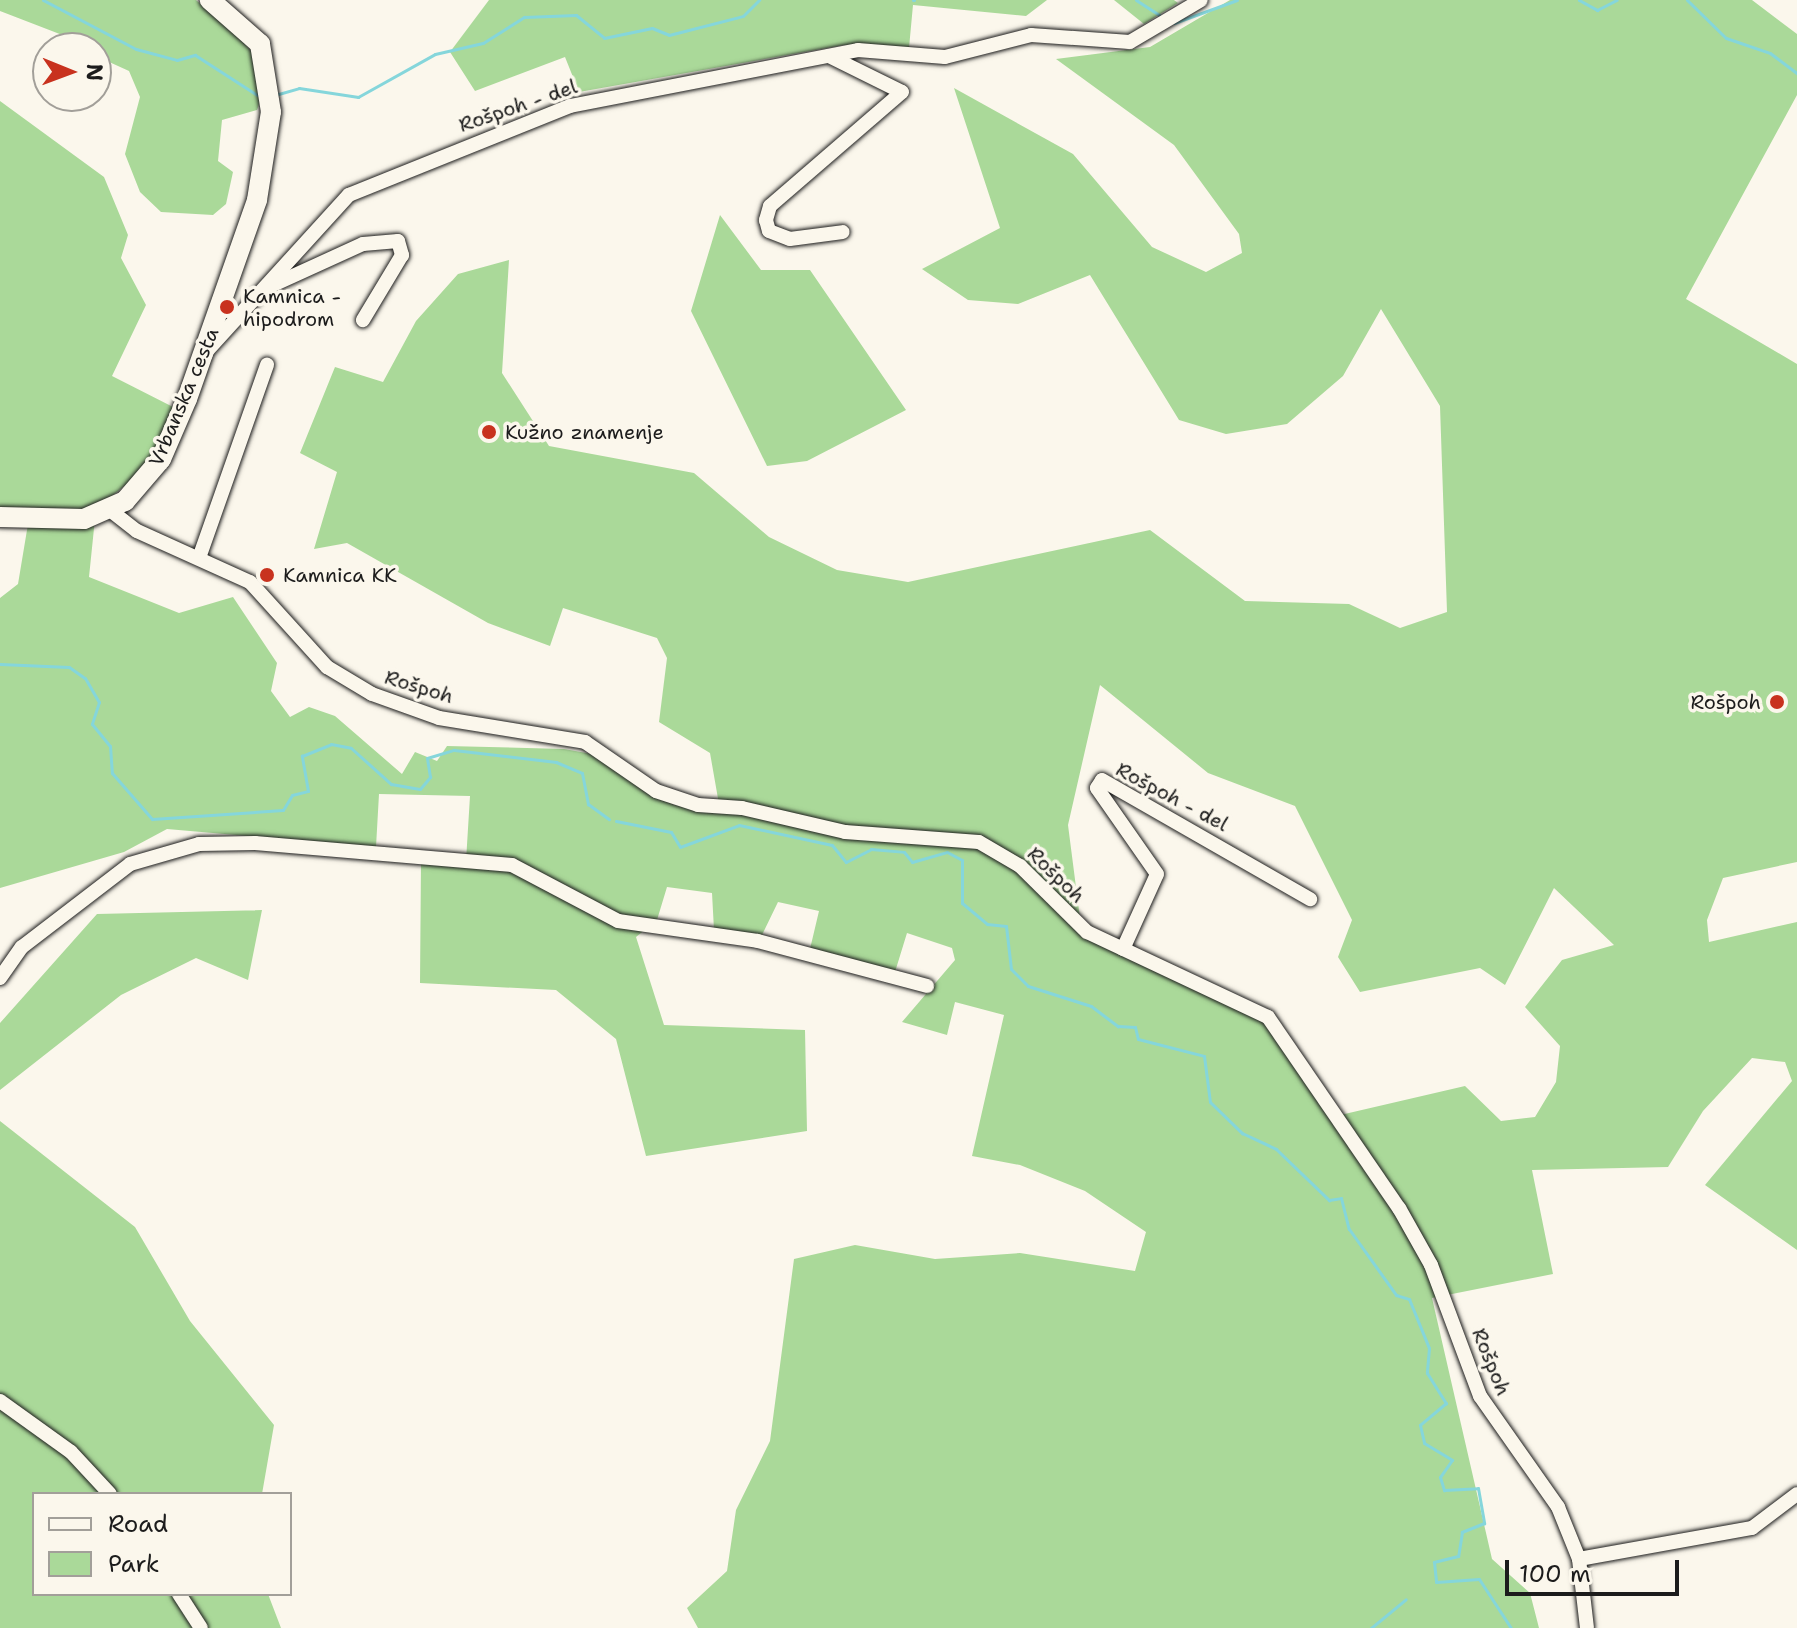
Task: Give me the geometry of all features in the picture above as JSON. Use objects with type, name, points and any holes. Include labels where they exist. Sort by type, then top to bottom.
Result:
[{"type":"street","name":"Vrbanska cesta","points":[[0,517],[84,519],[110,510],[140,489],[161,459],[205,353],[257,200],[271,112],[270,82],[260,44],[210,0]]},
{"type":"street","name":"Rošpoh - del","points":[[205,353],[349,195],[391,173],[570,106],[858,50],[945,57],[1031,35],[1106,42],[1159,31],[1177,14],[1201,0]]},
{"type":"street","points":[[829,56],[902,92],[770,206],[766,220],[769,231],[790,239],[843,232]]},
{"type":"street","name":"Rošpoh - del","points":[[268,287],[363,244],[398,241],[402,255],[363,320]]},
{"type":"street","points":[[199,558],[267,365]]},
{"type":"street","name":"Rošpoh","points":[[110,510],[258,588],[327,667],[372,694],[439,718],[585,742],[656,791],[698,805],[845,832],[979,842],[1020,866],[1087,932],[1249,1005],[1298,1053],[1431,1265],[1480,1396],[1558,1507],[1579,1559],[1587,1628]]},
{"type":"street","name":"Rošpoh - del","points":[[1123,949],[1157,874],[1097,788],[1102,780],[1310,899]]},
{"type":"street","points":[[0,978],[22,947],[83,894],[130,864],[199,844],[255,843],[512,865],[618,921],[758,941],[927,986]]},
{"type":"street","points":[[0,1401],[71,1452],[108,1492]]},
{"type":"street","points":[[1579,1559],[1752,1528],[1797,1494]]},
{"type":"street","points":[[180,1596],[201,1628]]},
{"type":"green space","points":[[0,0],[196,0],[252,52],[260,102],[257,110],[222,120],[218,161],[233,172],[226,204],[213,215],[161,212],[140,192],[125,154],[140,97],[129,71],[112,63],[112,32],[54,32],[0,11]]},
{"type":"green space","points":[[489,0],[1047,0],[1026,16],[913,5],[909,48],[844,45],[579,92],[565,57],[475,91],[450,52]]},
{"type":"green space","points":[[1114,0],[1174,0],[1178,3],[1144,24]]},
{"type":"green space","points":[[1230,0],[1752,0],[1797,34],[1797,95],[1686,299],[1797,364],[1797,862],[1723,878],[1707,920],[1709,942],[1797,922],[1797,1250],[1705,1185],[1792,1081],[1785,1062],[1752,1058],[1703,1111],[1668,1167],[1532,1170],[1553,1274],[1432,1298],[1492,1559],[1530,1593],[1539,1628],[698,1628],[687,1608],[727,1571],[736,1510],[770,1441],[794,1259],[855,1245],[935,1259],[1020,1253],[1135,1271],[1146,1232],[1085,1191],[1020,1165],[972,1156],[1004,1015],[955,1002],[947,1035],[902,1022],[955,960],[952,948],[907,933],[895,972],[810,949],[819,911],[778,902],[761,937],[714,930],[712,893],[667,887],[657,920],[636,937],[664,1025],[805,1030],[807,1131],[646,1156],[616,1039],[556,990],[420,983],[421,861],[466,861],[470,796],[379,794],[376,847],[167,829],[124,852],[0,888],[0,598],[18,584],[30,512],[0,507],[0,101],[104,177],[128,235],[121,258],[146,305],[112,376],[177,409],[161,456],[96,509],[89,577],[179,613],[233,597],[277,663],[271,691],[290,717],[309,707],[335,716],[402,774],[415,752],[437,761],[447,746],[564,749],[603,756],[674,805],[720,810],[710,753],[659,722],[667,658],[657,638],[563,608],[550,646],[488,623],[347,543],[314,549],[337,472],[300,453],[335,367],[383,382],[416,321],[458,274],[509,260],[502,373],[549,446],[694,473],[769,537],[837,570],[908,582],[1150,530],[1245,601],[1349,604],[1400,628],[1447,612],[1440,406],[1381,309],[1343,376],[1287,424],[1226,434],[1179,420],[1090,275],[1018,304],[968,300],[922,269],[1000,228],[954,88],[1073,154],[1152,247],[1206,272],[1242,253],[1239,234],[1174,145],[1056,59],[1150,47]],"holes":[[[1100,685],[1208,773],[1295,806],[1352,920],[1338,957],[1360,992],[1480,968],[1505,985],[1554,888],[1614,945],[1562,960],[1525,1007],[1560,1046],[1556,1082],[1535,1117],[1501,1121],[1465,1086],[1336,1116],[1263,1014],[1081,926],[1068,825]]]},
{"type":"green space","points":[[720,215],[761,270],[810,270],[906,410],[807,461],[767,466],[691,311]]},
{"type":"green space","points":[[262,910],[248,980],[196,958],[121,995],[0,1090],[0,1023],[97,914]]},
{"type":"green space","points":[[0,1121],[135,1227],[190,1321],[274,1425],[262,1492],[32,1492],[32,1596],[269,1596],[281,1628],[0,1628]]},
{"type":"waterway","points":[[43,0],[136,49],[177,60],[195,55],[257,95]]},
{"type":"waterway","points":[[275,95],[299,88],[358,97],[435,54],[483,43],[524,17],[576,15],[604,38],[652,28],[669,35],[743,16],[759,0]]},
{"type":"waterway","points":[[1136,0],[1161,16]]},
{"type":"waterway","points":[[1174,23],[1237,0]]},
{"type":"waterway","points":[[1579,0],[1597,10],[1617,0]]},
{"type":"waterway","points":[[1687,0],[1726,38],[1770,53],[1797,73]]},
{"type":"waterway","points":[[0,664],[69,667],[85,678],[99,702],[92,724],[110,746],[112,773],[152,819],[283,810],[292,795],[308,791],[302,756],[331,744],[351,748],[391,784],[420,789],[430,777],[427,758],[454,750],[556,762],[582,773],[588,804],[609,819]]},
{"type":"waterway","points":[[616,821],[671,832],[680,847],[739,825],[832,845],[846,862],[871,849],[904,852],[912,862],[947,852],[962,860],[962,903],[987,924],[1006,926],[1011,969],[1028,986],[1091,1006],[1118,1026],[1135,1027],[1138,1039],[1204,1056],[1210,1102],[1242,1133],[1276,1149],[1329,1200],[1341,1198],[1349,1229],[1396,1295],[1409,1299],[1429,1348],[1427,1373],[1446,1403],[1420,1425],[1424,1443],[1452,1460],[1440,1477],[1444,1490],[1478,1488],[1484,1523],[1462,1532],[1458,1556],[1434,1562],[1436,1582],[1479,1579],[1511,1628]]},
{"type":"waterway","points":[[1371,1628],[1406,1599]]},
{"type":"place","name":"Kamnica - hipodrom","points":[[227,307]]},
{"type":"place","name":"Kužno znamenje","points":[[489,432]]},
{"type":"place","name":"Kamnica KK","points":[[267,575]]},
{"type":"place","name":"Rošpoh","points":[[1777,702]]}]
